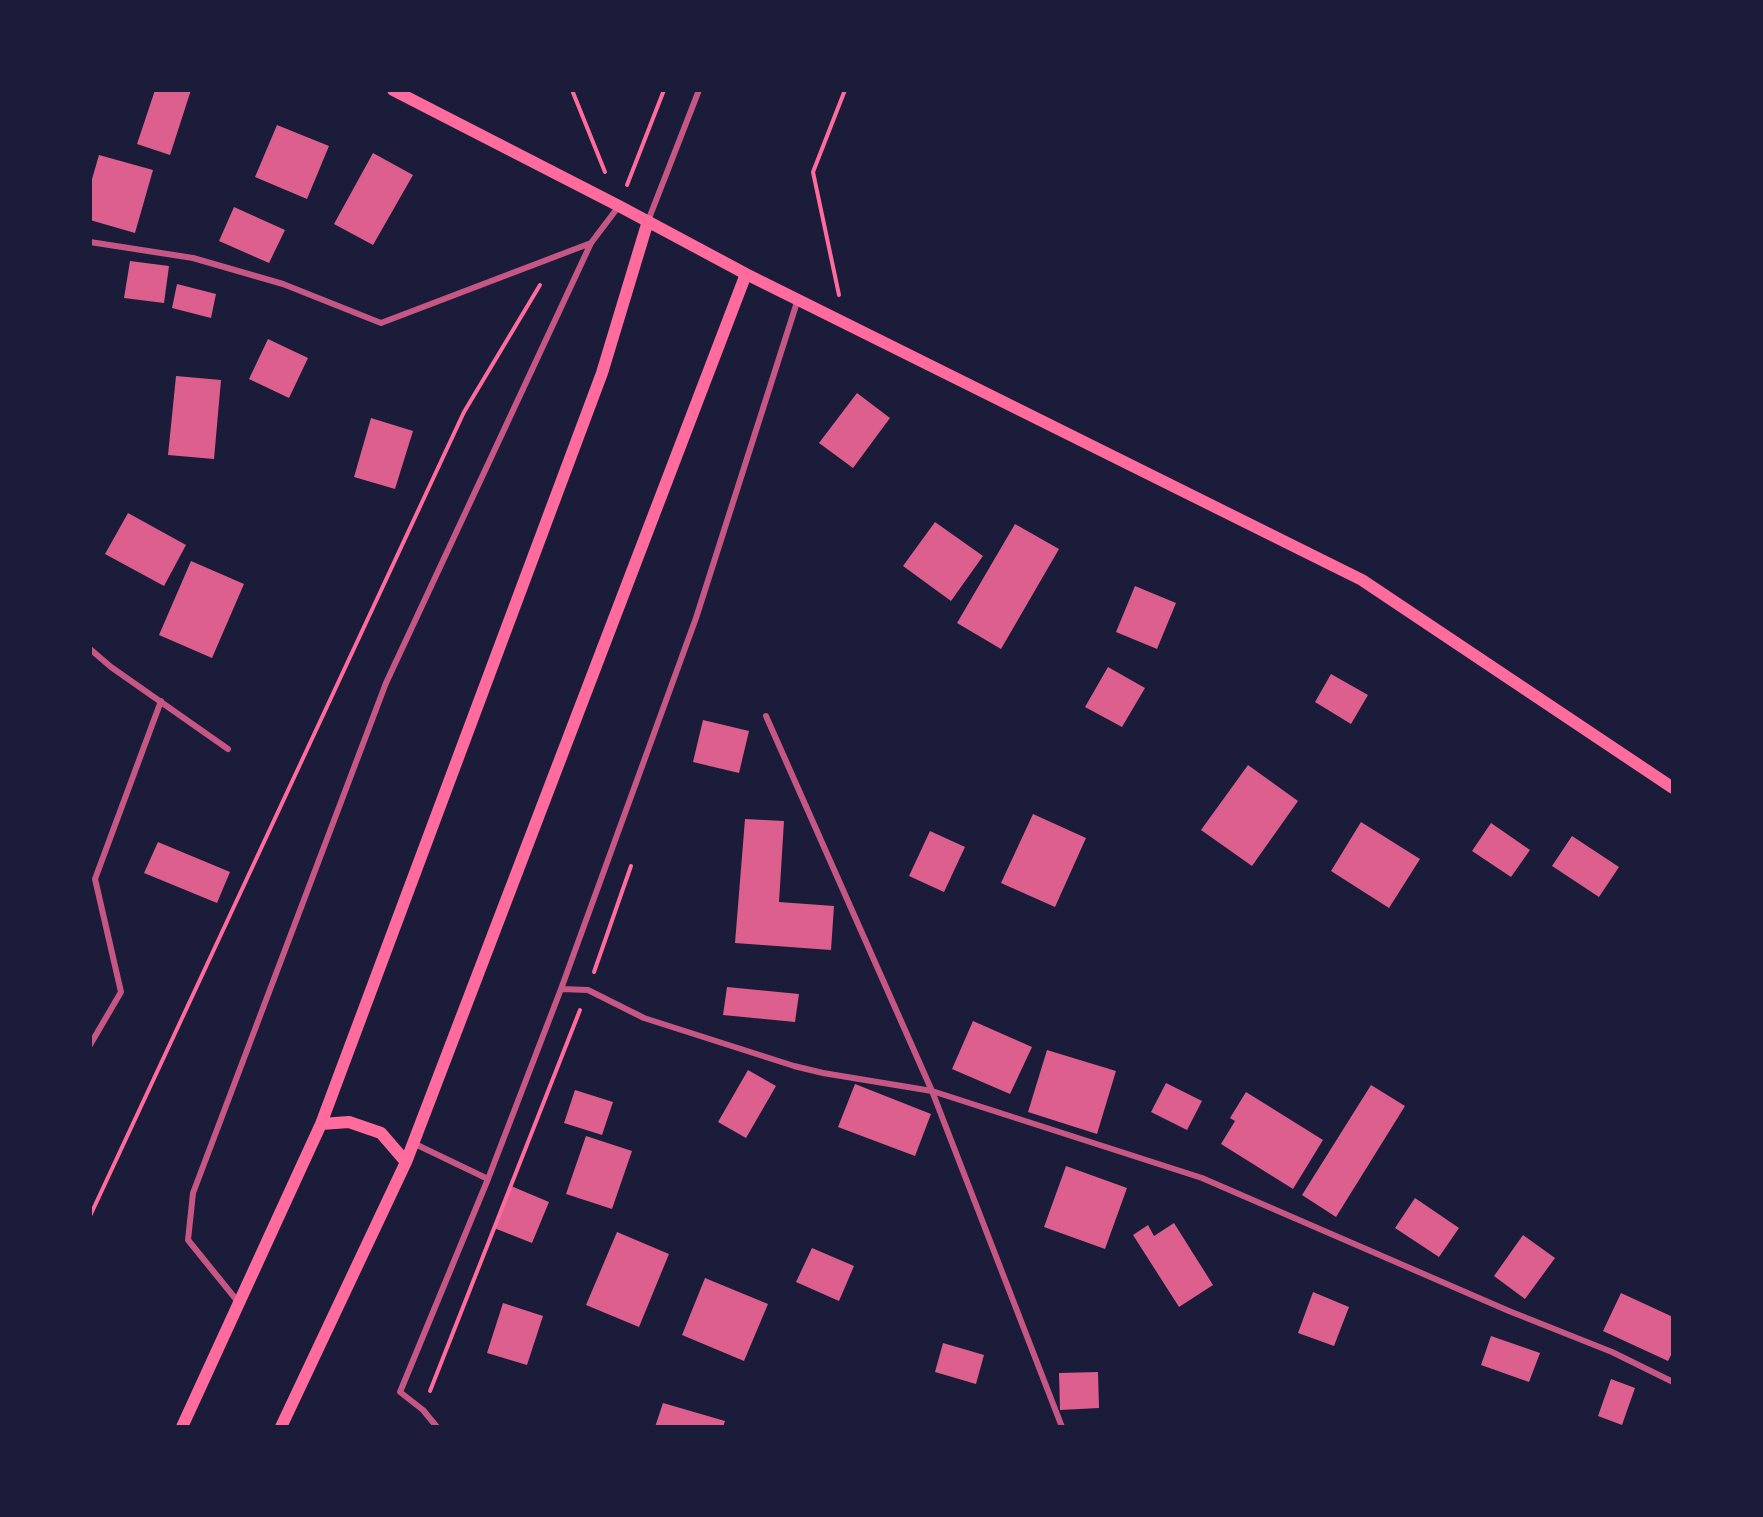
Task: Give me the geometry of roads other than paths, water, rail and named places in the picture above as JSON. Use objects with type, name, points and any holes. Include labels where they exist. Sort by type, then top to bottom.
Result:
[{"type":"main road","points":[[393,90],[746,274],[1362,579],[1673,788]]},
{"type":"main road","points":[[182,1427],[321,1124],[602,373],[648,221]]},
{"type":"main road","points":[[281,1427],[406,1162],[746,274]]},
{"type":"main road","points":[[321,1124],[349,1122],[381,1133],[406,1162]]},
{"type":"street","points":[[648,221],[699,90]]},
{"type":"street","points":[[239,1303],[188,1240],[193,1193],[386,683],[591,243],[619,206]]},
{"type":"street","points":[[90,242],[193,258],[282,284],[381,323],[591,243]]},
{"type":"street","points":[[436,1427],[423,1410],[400,1392],[488,1179],[561,988],[696,618],[798,299]]},
{"type":"street","points":[[90,650],[228,748]]},
{"type":"street","points":[[90,1045],[122,992],[95,879],[160,701]]},
{"type":"street","points":[[766,717],[932,1091],[1062,1427]]},
{"type":"street","points":[[561,988],[588,990],[644,1018],[794,1066],[932,1091],[1202,1178],[1509,1311],[1612,1352],[1673,1382]]},
{"type":"street","points":[[413,1143],[488,1179]]}]
